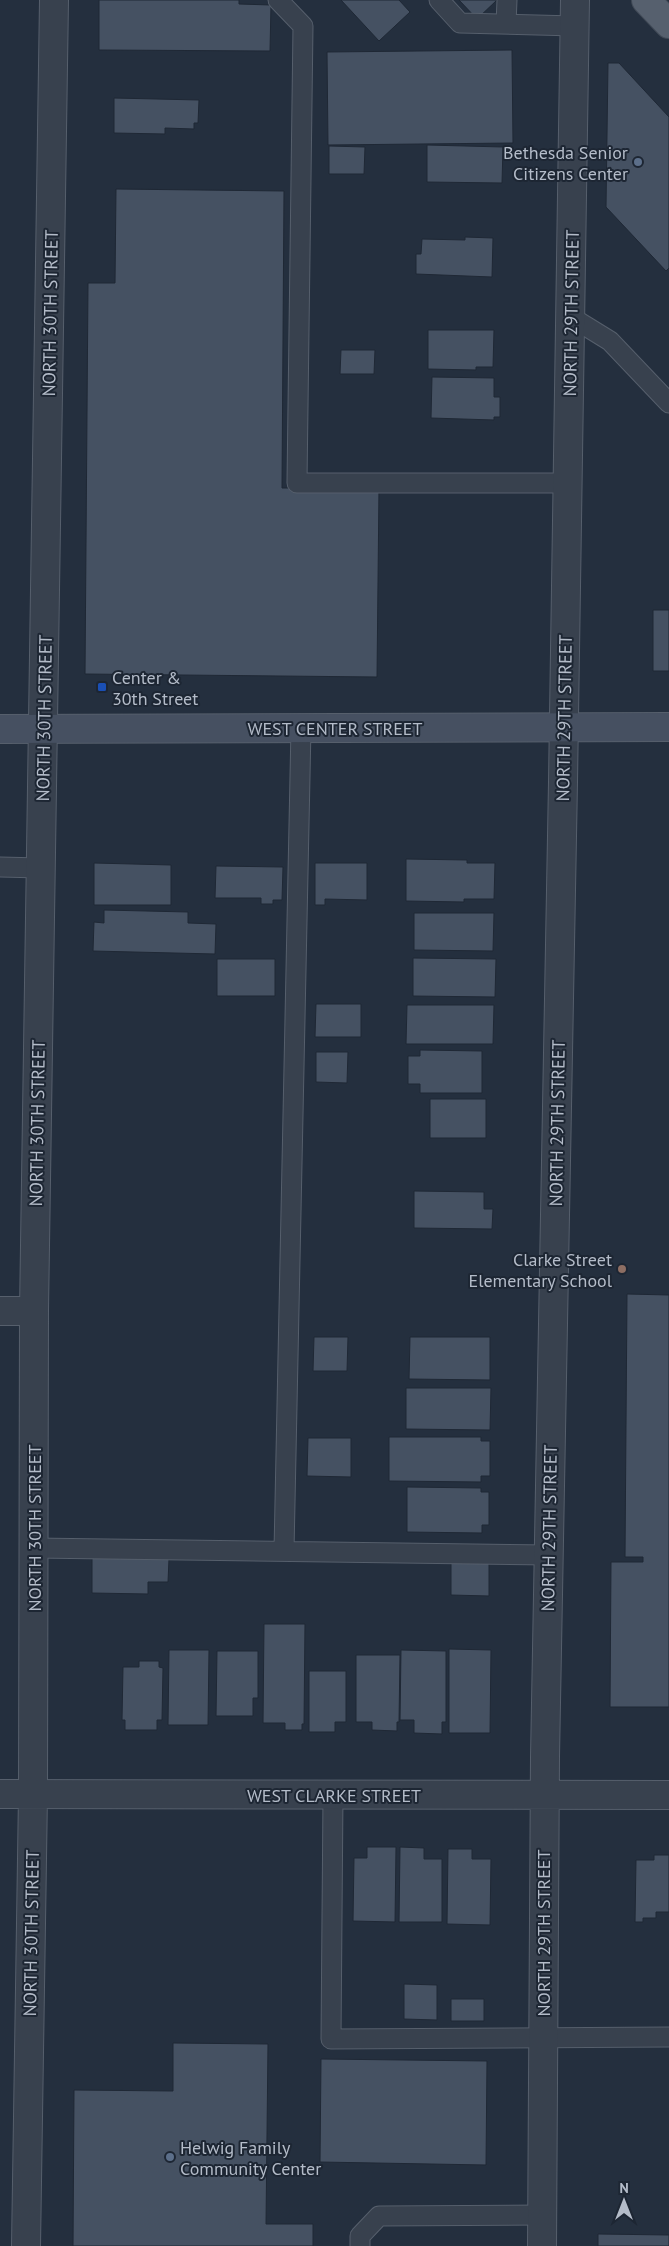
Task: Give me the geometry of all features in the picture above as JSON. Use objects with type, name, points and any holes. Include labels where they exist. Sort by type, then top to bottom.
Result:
[{"type":"main road","points":[[646,0],[669,24]]},
{"type":"street","name":"NORTH 30TH STREET","points":[[26,2246],[33,1794],[34,1311],[54,0]]},
{"type":"street","name":"NORTH 29TH STREET","points":[[542,2246],[544,1795],[575,13]]},
{"type":"street","name":"WEST CENTER STREET","points":[[0,729],[669,727]]},
{"type":"street","points":[[0,1310],[34,1311]]},
{"type":"street","name":"WEST CLARKE STREET","points":[[0,1794],[669,1795]]},
{"type":"lane","points":[[278,0],[303,26],[297,483],[568,483]]},
{"type":"lane","points":[[438,0],[460,22],[506,24],[575,13]]},
{"type":"lane","points":[[506,24],[507,0]]},
{"type":"lane","points":[[571,317],[610,341],[669,403]]},
{"type":"lane","points":[[284,1552],[301,728]]},
{"type":"lane","points":[[0,867],[41,868]]},
{"type":"lane","points":[[34,1548],[549,1555]]},
{"type":"lane","points":[[333,1795],[331,2039],[669,2038]]},
{"type":"lane","points":[[360,2246],[360,2236],[378,2216],[542,2215]]},
{"type":"building","points":[[99,0],[239,0],[239,4],[271,5],[270,51],[99,50]]},
{"type":"building","points":[[341,0],[399,0],[410,12],[379,41]]},
{"type":"building","points":[[459,0],[497,0],[477,19]]},
{"type":"building","points":[[512,50],[513,143],[328,145],[327,52]]},
{"type":"building","name":"Bethesda Senior Citizens Center","points":[[608,63],[619,63],[669,117],[669,268],[666,271],[606,207]]},
{"type":"building","points":[[114,98],[199,100],[198,123],[194,123],[194,129],[165,128],[165,134],[114,133]]},
{"type":"building","points":[[427,145],[503,147],[502,183],[427,182]]},
{"type":"building","points":[[329,146],[365,147],[364,174],[329,174]]},
{"type":"building","points":[[116,189],[284,191],[282,488],[379,488],[377,677],[85,674],[88,283],[115,283]]},
{"type":"building","points":[[465,237],[493,238],[492,277],[416,274],[416,254],[421,254],[422,239],[465,240]]},
{"type":"building","points":[[428,330],[494,330],[493,367],[476,367],[476,370],[428,369]]},
{"type":"building","points":[[341,350],[375,350],[374,374],[340,374]]},
{"type":"building","points":[[432,377],[494,378],[494,397],[500,397],[500,417],[494,417],[494,420],[431,418]]},
{"type":"building","points":[[653,610],[669,610],[669,671],[653,671]]},
{"type":"building","points":[[406,859],[467,860],[467,863],[495,863],[494,899],[464,899],[464,902],[406,901]]},
{"type":"building","points":[[94,863],[171,865],[171,905],[94,905]]},
{"type":"building","points":[[315,863],[367,863],[367,900],[325,899],[325,905],[315,905]]},
{"type":"building","points":[[216,866],[283,867],[282,900],[273,900],[273,904],[261,904],[261,898],[215,898]]},
{"type":"building","points":[[104,910],[188,912],[188,923],[216,924],[215,954],[93,951],[94,922],[104,923]]},
{"type":"building","points":[[414,913],[494,913],[493,951],[414,950]]},
{"type":"building","points":[[413,958],[496,959],[495,997],[413,996]]},
{"type":"building","points":[[217,959],[275,959],[275,996],[217,996]]},
{"type":"building","points":[[316,1004],[361,1004],[361,1037],[315,1037]]},
{"type":"building","points":[[407,1005],[494,1005],[493,1044],[406,1044]]},
{"type":"building","points":[[420,1050],[482,1051],[482,1093],[420,1093],[420,1084],[408,1084],[408,1056],[420,1056]]},
{"type":"building","points":[[316,1052],[348,1052],[347,1083],[316,1082]]},
{"type":"building","points":[[430,1099],[486,1099],[486,1138],[430,1138]]},
{"type":"building","points":[[414,1191],[484,1192],[484,1209],[493,1209],[492,1229],[414,1228]]},
{"type":"building","points":[[627,1294],[669,1295],[669,1707],[610,1707],[611,1562],[643,1562],[643,1557],[625,1557]]},
{"type":"building","points":[[314,1337],[348,1337],[347,1371],[313,1371]]},
{"type":"building","points":[[410,1337],[490,1337],[490,1380],[409,1379]]},
{"type":"building","points":[[406,1388],[491,1388],[490,1430],[406,1429]]},
{"type":"building","points":[[389,1437],[481,1437],[481,1441],[490,1441],[490,1476],[481,1476],[481,1482],[389,1481]]},
{"type":"building","points":[[308,1438],[351,1438],[351,1477],[307,1476]]},
{"type":"building","points":[[407,1487],[481,1488],[481,1492],[489,1492],[489,1525],[482,1525],[482,1533],[407,1532]]},
{"type":"building","points":[[92,1558],[169,1559],[168,1582],[148,1582],[148,1594],[92,1593]]},
{"type":"building","points":[[451,1562],[489,1562],[489,1596],[451,1595]]},
{"type":"building","points":[[264,1624],[305,1624],[304,1724],[302,1724],[302,1730],[285,1730],[285,1723],[263,1723]]},
{"type":"building","points":[[449,1649],[491,1650],[490,1733],[449,1733]]},
{"type":"building","points":[[169,1650],[209,1650],[208,1725],[168,1725]]},
{"type":"building","points":[[401,1650],[446,1651],[446,1722],[442,1722],[442,1734],[414,1733],[414,1720],[400,1720]]},
{"type":"building","points":[[217,1651],[258,1651],[258,1698],[253,1698],[253,1716],[216,1716]]},
{"type":"building","points":[[356,1655],[400,1655],[399,1722],[397,1722],[397,1731],[372,1730],[372,1722],[356,1722]]},
{"type":"building","points":[[139,1661],[159,1661],[159,1667],[163,1668],[162,1720],[157,1720],[157,1730],[125,1730],[125,1720],[122,1720],[123,1667],[139,1667]]},
{"type":"building","points":[[309,1671],[346,1671],[346,1722],[335,1722],[335,1732],[309,1732]]},
{"type":"building","points":[[367,1847],[396,1847],[395,1922],[353,1921],[354,1858],[367,1858]]},
{"type":"building","points":[[400,1847],[424,1848],[424,1859],[442,1859],[442,1922],[399,1922]]},
{"type":"building","points":[[448,1849],[472,1849],[472,1859],[491,1859],[490,1925],[447,1924]]},
{"type":"building","points":[[654,1855],[669,1855],[669,1912],[656,1912],[656,1918],[643,1918],[643,1922],[635,1922],[636,1860],[654,1860]]},
{"type":"building","points":[[404,1984],[437,1985],[437,2020],[404,2019]]},
{"type":"building","points":[[451,1999],[484,1999],[484,2021],[451,2021]]},
{"type":"building","name":"Helwig Family Community Center","points":[[173,2043],[268,2044],[266,2224],[313,2224],[313,2246],[73,2246],[74,2090],[173,2091]]},
{"type":"building","points":[[321,2059],[487,2061],[486,2165],[320,2162]]},
{"type":"building","points":[[598,2234],[669,2235],[669,2246],[598,2246]]},
{"type":"place","name":"Bethesda Senior Citizens Center","points":[[638,162]]},
{"type":"place","name":"Center & 30th Street","points":[[102,687]]},
{"type":"place","name":"Clarke Street Elementary School","points":[[622,1269]]},
{"type":"place","name":"Helwig Family Community Center","points":[[170,2157]]}]
